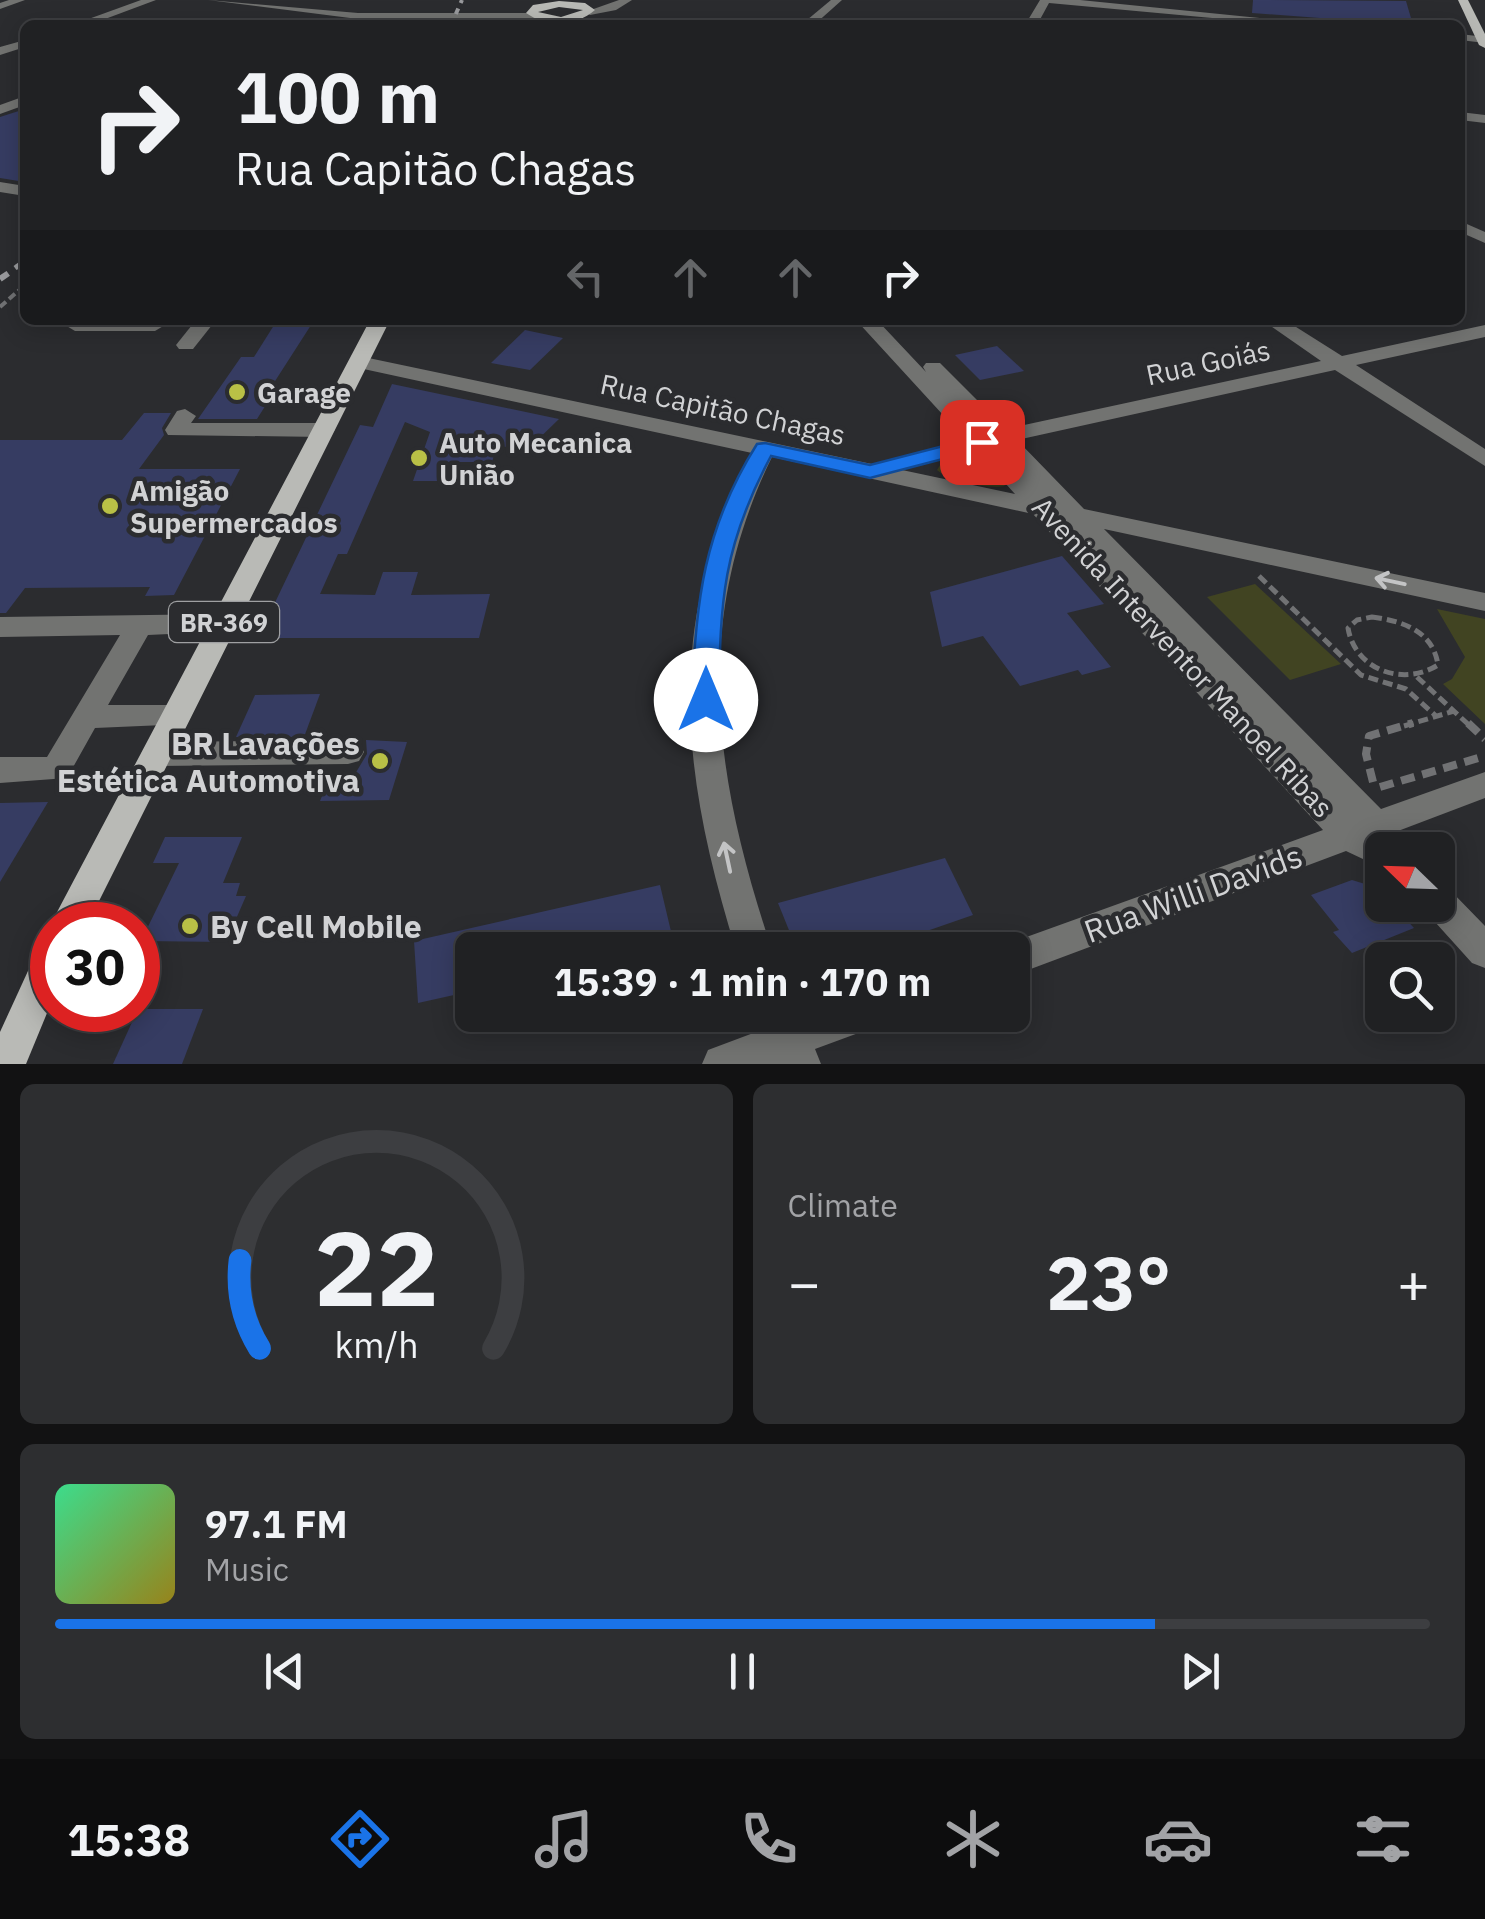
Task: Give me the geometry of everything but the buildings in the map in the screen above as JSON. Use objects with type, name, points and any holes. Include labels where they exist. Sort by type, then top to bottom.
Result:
[{"type":"main road","points":[[1463,0],[1484,41]]},
{"type":"main road","points":[[1474,0],[1485,21]]},
{"type":"main road","points":[[537,14],[594,16]]},
{"type":"main road","points":[[537,14],[559,20],[573,18]]},
{"type":"main road","name":"BR-369","points":[[81,902],[378,325]]},
{"type":"main road","points":[[6,1064],[30,1009]]},
{"type":"street","points":[[0,6],[20,0]]},
{"type":"street","points":[[93,20],[151,0]]},
{"type":"street","points":[[212,0],[344,14],[537,14]]},
{"type":"street","points":[[417,15],[425,0]]},
{"type":"street","points":[[573,18],[594,16],[627,0]]},
{"type":"street","points":[[813,20],[837,0]]},
{"type":"street","points":[[1046,0],[1235,20]]},
{"type":"street","points":[[75,325],[154,325]]},
{"type":"street","points":[[186,345],[202,325]]},
{"type":"street","name":"Avenida Interventor Manoel Ribas","points":[[871,325],[1078,515],[1367,832]]},
{"type":"street","name":"Avenida Interventor Manoel Ribas","points":[[892,325],[1044,506],[1366,832]]},
{"type":"street","points":[[1280,325],[1485,459]]},
{"type":"street","name":"Rua Goiás","points":[[870,471],[992,440],[1485,331]]},
{"type":"street","name":"Rua Capitão Chagas","points":[[359,362],[1485,602]]},
{"type":"street","points":[[186,416],[176,430],[324,430]]},
{"type":"street","points":[[748,932],[729,870],[716,806],[706,662],[718,554],[732,508],[765,449]]},
{"type":"street","points":[[0,626],[223,624]]},
{"type":"street","points":[[0,770],[56,769],[140,625]]},
{"type":"street","points":[[86,717],[176,716]]},
{"type":"street","points":[[157,754],[348,752]]},
{"type":"street","name":"Rua Willi Davids","points":[[1392,832],[1485,784]]},
{"type":"street","name":"Rua Willi Davids","points":[[1030,952],[1365,844]]},
{"type":"street","points":[[1455,919],[1485,951]]},
{"type":"street","points":[[722,1064],[791,1040]]},
{"type":"path","points":[[0,307],[20,289]]},
{"type":"path","points":[[1260,568],[1259,579],[1362,675],[1406,689],[1436,716]]},
{"type":"path","points":[[1389,606],[1392,619]]},
{"type":"path","points":[[1392,619],[1412,627],[1438,652],[1438,665],[1428,674],[1390,673],[1370,665],[1347,640],[1348,628],[1357,620],[1392,619]]},
{"type":"path","points":[[1416,676],[1485,739]]},
{"type":"path","points":[[1454,710],[1369,736],[1366,754],[1370,784],[1381,788],[1485,756]]},
{"type":"green space","points":[[976,455],[1005,486],[970,484],[937,470],[942,462]]},
{"type":"green space","points":[[1255,584],[1341,664],[1290,680],[1207,597]]},
{"type":"green space","points":[[1437,609],[1485,619],[1485,724],[1443,684],[1452,679],[1465,657]]},
{"type":"railway","points":[[453,20],[462,0]]},
{"type":"railway","points":[[15,268],[20,264]]},
{"type":"railway","points":[[0,279],[19,266]]},
{"type":"place","name":"Garage","points":[[237,392]]},
{"type":"place","name":"Auto Mecanica União","points":[[419,458]]},
{"type":"place","name":"Amigão Supermercados","points":[[110,506]]},
{"type":"place","name":"BR Lavações Estética Automotiva","points":[[380,761]]},
{"type":"place","name":"By Cell Mobile","points":[[190,926]]},
{"type":"route","points":[[706,700],[707,628],[718,554],[732,508],[765,449],[870,471],[982,442]]}]
